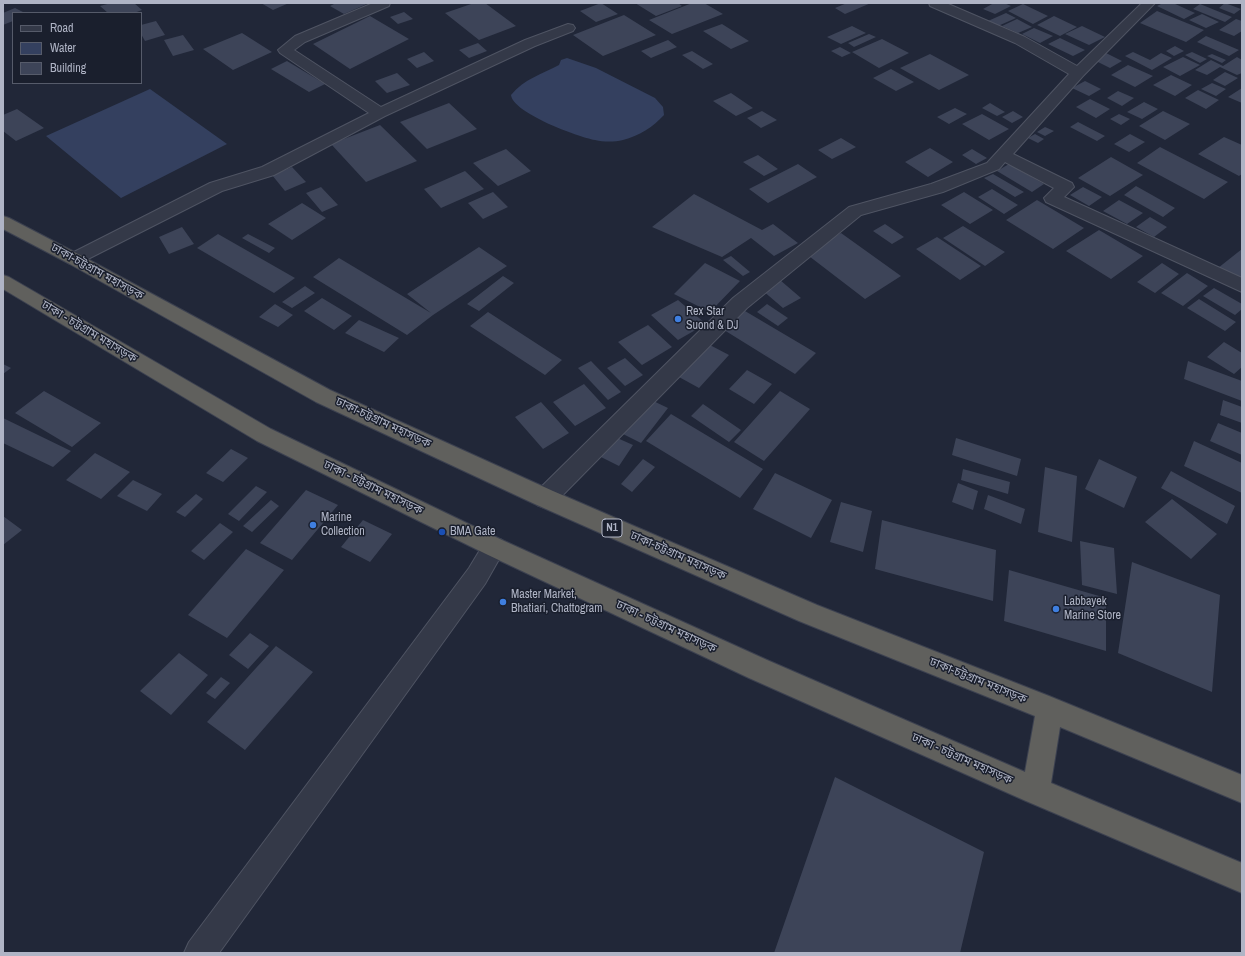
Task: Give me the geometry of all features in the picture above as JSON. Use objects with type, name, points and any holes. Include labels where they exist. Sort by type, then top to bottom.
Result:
[{"type":"highway","name":"ঢাকা-চট্টগ্রাম মহাসড়ক","points":[[3,222],[74,259],[323,396],[545,498],[808,613],[1049,709],[1242,789]]},
{"type":"highway","name":"ঢাকা - চট্টগ্রাম মহাসড়ক","points":[[3,282],[264,435],[494,547],[758,669],[1036,791],[1242,878]]},
{"type":"highway","points":[[1036,791],[1049,709]]},
{"type":"street","points":[[380,113],[285,50],[300,39],[384,3]]},
{"type":"street","points":[[935,3],[1020,40],[1078,73]]},
{"type":"street","points":[[545,498],[740,303],[855,211],[937,188],[993,166],[1078,73],[1149,3]]},
{"type":"street","points":[[74,259],[216,187],[268,170],[380,113],[530,43],[568,28]]},
{"type":"street","points":[[1003,155],[1066,187],[1052,198],[1242,286]]},
{"type":"street","points":[[200,953],[472,582],[494,547]]},
{"type":"water","points":[[567,58],[596,68],[655,98],[663,107],[664,115],[650,127],[635,136],[620,141],[602,141],[587,138],[547,123],[514,102],[511,95],[516,89],[534,77],[559,65],[561,60]]},
{"type":"water","points":[[150,89],[227,144],[121,198],[46,136]]},
{"type":"building","points":[[111,3],[134,3],[142,10],[137,12],[107,12],[100,6]]},
{"type":"building","points":[[261,3],[289,3],[273,10]]},
{"type":"building","points":[[336,3],[369,3],[344,14],[330,6]]},
{"type":"building","points":[[474,3],[485,3],[516,26],[479,40],[445,13]]},
{"type":"building","points":[[601,3],[618,14],[596,22],[580,11]]},
{"type":"building","points":[[635,3],[678,3],[682,6],[656,16]]},
{"type":"building","points":[[692,3],[704,3],[723,14],[672,34],[649,20]]},
{"type":"building","points":[[847,3],[871,3],[845,14],[835,8]]},
{"type":"building","points":[[994,3],[1004,3],[1011,6],[995,14],[983,9]]},
{"type":"building","points":[[1163,3],[1173,3],[1195,13],[1184,19],[1157,6]]},
{"type":"building","points":[[1225,3],[1241,9],[1234,14],[1219,8]]},
{"type":"building","points":[[1023,4],[1048,16],[1033,24],[1008,11]]},
{"type":"building","points":[[1200,4],[1232,17],[1225,22],[1193,9]]},
{"type":"building","points":[[15,8],[23,12],[12,12],[12,21],[3,25],[3,13]]},
{"type":"building","points":[[1157,11],[1204,30],[1186,42],[1140,23]]},
{"type":"building","points":[[404,12],[413,19],[398,24],[390,17]]},
{"type":"building","points":[[1006,13],[1016,18],[998,26],[988,21]]},
{"type":"building","points":[[1202,14],[1219,22],[1206,28],[1189,20]]},
{"type":"building","points":[[624,15],[656,35],[603,56],[573,35]]},
{"type":"building","points":[[370,16],[409,39],[350,69],[313,44]]},
{"type":"building","points":[[1054,16],[1077,27],[1060,36],[1037,25]]},
{"type":"building","points":[[1017,19],[1032,27],[1018,33],[1002,26]]},
{"type":"building","points":[[1236,19],[1242,21],[1242,31],[1234,36],[1219,30]]},
{"type":"building","points":[[156,21],[165,35],[145,41],[142,36],[142,25]]},
{"type":"building","points":[[722,24],[749,41],[731,49],[703,31]]},
{"type":"building","points":[[852,26],[866,33],[841,44],[827,37]]},
{"type":"building","points":[[1082,26],[1105,37],[1089,45],[1065,34]]},
{"type":"building","points":[[1034,28],[1053,36],[1040,43],[1022,34]]},
{"type":"building","points":[[242,33],[272,52],[233,70],[203,49]]},
{"type":"building","points":[[869,34],[876,37],[854,47],[848,43]]},
{"type":"building","points":[[183,35],[194,50],[173,56],[164,40]]},
{"type":"building","points":[[1206,36],[1239,50],[1229,56],[1197,42]]},
{"type":"building","points":[[1060,38],[1085,50],[1073,56],[1048,44]]},
{"type":"building","points":[[882,39],[909,53],[879,68],[852,52]]},
{"type":"building","points":[[668,40],[677,47],[651,58],[641,51]]},
{"type":"building","points":[[478,43],[487,51],[469,58],[459,50]]},
{"type":"building","points":[[1175,46],[1184,51],[1174,56],[1166,51]]},
{"type":"building","points":[[840,47],[851,53],[842,57],[831,51]]},
{"type":"building","points":[[692,51],[713,64],[703,69],[682,55]]},
{"type":"building","points":[[424,52],[434,61],[417,68],[407,59]]},
{"type":"building","points":[[1104,52],[1122,61],[1110,68],[1092,59]]},
{"type":"building","points":[[1133,52],[1150,60],[1161,53],[1172,58],[1152,70],[1125,56]]},
{"type":"building","points":[[1192,52],[1207,59],[1200,63],[1185,55]]},
{"type":"building","points":[[930,54],[969,75],[939,90],[900,68]]},
{"type":"building","points":[[1212,54],[1226,60],[1222,63],[1207,56]]},
{"type":"building","points":[[1183,57],[1200,65],[1180,76],[1163,67]]},
{"type":"building","points":[[1237,57],[1242,60],[1242,73],[1237,75],[1220,67],[1207,75],[1195,70],[1211,60],[1223,66]]},
{"type":"building","points":[[287,61],[325,84],[309,92],[271,69]]},
{"type":"building","points":[[1128,65],[1153,76],[1135,87],[1111,75]]},
{"type":"building","points":[[891,69],[914,82],[896,91],[873,78]]},
{"type":"building","points":[[1225,72],[1238,78],[1225,86],[1213,80]]},
{"type":"building","points":[[397,73],[410,85],[387,93],[375,81]]},
{"type":"building","points":[[1171,75],[1192,85],[1175,96],[1153,85]]},
{"type":"building","points":[[1085,81],[1101,89],[1089,96],[1072,88]]},
{"type":"building","points":[[1212,83],[1226,89],[1216,96],[1201,89]]},
{"type":"building","points":[[1242,88],[1242,103],[1228,97]]},
{"type":"building","points":[[1198,90],[1219,100],[1206,109],[1185,98]]},
{"type":"building","points":[[1118,91],[1134,98],[1122,106],[1107,98]]},
{"type":"building","points":[[731,93],[753,108],[736,116],[713,101]]},
{"type":"building","points":[[1090,99],[1110,109],[1096,118],[1076,107]]},
{"type":"building","points":[[1144,102],[1158,109],[1142,119],[1127,112]]},
{"type":"building","points":[[449,103],[477,129],[427,149],[400,122]]},
{"type":"building","points":[[990,103],[1005,112],[997,116],[982,108]]},
{"type":"building","points":[[955,108],[967,114],[949,124],[937,117]]},
{"type":"building","points":[[17,109],[44,128],[16,141],[3,131],[3,115]]},
{"type":"building","points":[[762,111],[777,120],[761,128],[747,118]]},
{"type":"building","points":[[1013,111],[1023,117],[1012,123],[1002,117]]},
{"type":"building","points":[[1163,111],[1190,124],[1165,140],[1139,126]]},
{"type":"building","points":[[982,114],[1009,129],[989,140],[962,124]]},
{"type":"building","points":[[1119,114],[1130,119],[1121,125],[1110,119]]},
{"type":"building","points":[[1078,122],[1105,136],[1097,141],[1070,127]]},
{"type":"building","points":[[380,125],[417,161],[366,182],[331,144]]},
{"type":"building","points":[[1045,127],[1054,131],[1045,136],[1037,132]]},
{"type":"building","points":[[1035,134],[1044,139],[1038,143],[1028,138]]},
{"type":"building","points":[[1130,134],[1145,142],[1129,152],[1114,144]]},
{"type":"building","points":[[1224,137],[1242,145],[1242,174],[1239,176],[1198,154]]},
{"type":"building","points":[[841,138],[856,147],[832,159],[818,150]]},
{"type":"building","points":[[1160,147],[1228,182],[1204,199],[1137,163]]},
{"type":"building","points":[[930,148],[953,162],[928,177],[905,162]]},
{"type":"building","points":[[506,149],[531,171],[498,186],[473,163]]},
{"type":"building","points":[[972,149],[987,158],[976,164],[962,155]]},
{"type":"building","points":[[758,155],[778,169],[764,176],[743,162]]},
{"type":"building","points":[[1111,157],[1143,175],[1110,196],[1078,178]]},
{"type":"building","points":[[798,164],[817,177],[768,203],[749,189]]},
{"type":"building","points":[[1009,164],[1044,184],[1032,192],[997,171]]},
{"type":"building","points":[[292,167],[306,182],[285,191],[272,175]]},
{"type":"building","points":[[465,171],[484,189],[441,208],[424,189]]},
{"type":"building","points":[[993,174],[1024,192],[1015,197],[984,178]]},
{"type":"building","points":[[1136,186],[1175,208],[1163,217],[1124,195]]},
{"type":"building","points":[[321,187],[338,205],[322,212],[306,193]]},
{"type":"building","points":[[1083,187],[1102,197],[1089,206],[1070,195]]},
{"type":"building","points":[[992,189],[1018,205],[1004,214],[978,197]]},
{"type":"building","points":[[493,192],[508,207],[483,219],[468,203]]},
{"type":"building","points":[[964,192],[993,210],[970,224],[941,205]]},
{"type":"building","points":[[694,194],[762,230],[773,224],[798,243],[774,256],[751,238],[722,257],[652,227]]},
{"type":"building","points":[[1037,200],[1084,228],[1053,249],[1006,220]]},
{"type":"building","points":[[1119,200],[1143,213],[1127,224],[1103,211]]},
{"type":"building","points":[[302,203],[326,218],[292,240],[268,224]]},
{"type":"building","points":[[1150,217],[1167,227],[1154,237],[1136,227]]},
{"type":"building","points":[[885,224],[904,237],[892,244],[873,231]]},
{"type":"building","points":[[963,226],[1005,252],[985,266],[943,238]]},
{"type":"building","points":[[182,227],[194,244],[169,254],[159,237]]},
{"type":"building","points":[[1099,230],[1143,256],[1111,279],[1066,251]]},
{"type":"building","points":[[841,233],[901,276],[865,299],[805,253]]},
{"type":"building","points":[[218,234],[295,278],[274,293],[197,248]]},
{"type":"building","points":[[248,234],[275,248],[269,253],[242,238]]},
{"type":"building","points":[[937,237],[981,266],[960,280],[916,249]]},
{"type":"building","points":[[479,247],[507,266],[433,315],[407,335],[313,277],[339,258],[431,313],[407,294]]},
{"type":"building","points":[[1242,249],[1242,282],[1218,268]]},
{"type":"building","points":[[731,256],[750,272],[743,276],[723,260]]},
{"type":"building","points":[[705,263],[740,281],[710,312],[674,294]]},
{"type":"building","points":[[1162,263],[1179,274],[1155,293],[1137,282]]},
{"type":"building","points":[[1187,273],[1208,286],[1183,306],[1161,293]]},
{"type":"building","points":[[503,276],[514,283],[479,311],[467,304]]},
{"type":"building","points":[[780,280],[801,298],[783,308],[762,290]]},
{"type":"building","points":[[305,286],[315,293],[292,308],[282,302]]},
{"type":"building","points":[[1214,288],[1242,304],[1242,309],[1235,315],[1203,296]]},
{"type":"building","points":[[322,298],[352,316],[334,330],[304,311]]},
{"type":"building","points":[[1199,299],[1236,322],[1225,331],[1187,308]]},
{"type":"building","name":"Rex Star Suond & DJ","points":[[678,300],[706,324],[678,340],[651,315]]},
{"type":"building","points":[[275,304],[293,315],[278,327],[259,317]]},
{"type":"building","points":[[767,304],[788,318],[778,326],[757,312]]},
{"type":"building","points":[[745,311],[816,353],[795,374],[724,330]]},
{"type":"building","points":[[488,312],[562,360],[545,375],[470,326]]},
{"type":"building","points":[[359,320],[399,338],[384,352],[345,333]]},
{"type":"building","points":[[648,325],[672,347],[642,365],[618,342]]},
{"type":"building","points":[[1224,342],[1242,353],[1242,367],[1234,374],[1207,357]]},
{"type":"building","points":[[708,344],[729,355],[699,388],[679,377]]},
{"type":"building","points":[[625,358],[643,375],[625,386],[607,368]]},
{"type":"building","points":[[591,361],[621,392],[608,400],[578,368]]},
{"type":"building","points":[[1188,361],[1242,381],[1242,401],[1184,379]]},
{"type":"building","points":[[3,364],[11,368],[3,374]]},
{"type":"building","points":[[747,370],[772,384],[754,404],[729,389]]},
{"type":"building","points":[[584,384],[606,408],[575,426],[553,402]]},
{"type":"building","points":[[44,391],[101,423],[72,447],[15,413]]},
{"type":"building","points":[[780,391],[810,409],[764,461],[734,442]]},
{"type":"building","points":[[647,398],[668,408],[641,443],[619,432]]},
{"type":"building","points":[[1223,400],[1242,407],[1242,423],[1220,415]]},
{"type":"building","points":[[541,402],[569,433],[543,449],[515,417]]},
{"type":"building","points":[[703,404],[741,430],[729,442],[691,416]]},
{"type":"building","points":[[671,414],[763,469],[740,498],[646,441]]},
{"type":"building","points":[[3,418],[71,451],[53,467],[3,443]]},
{"type":"building","points":[[1218,423],[1242,433],[1242,455],[1210,441]]},
{"type":"building","points":[[615,437],[633,445],[619,466],[601,457]]},
{"type":"building","points":[[956,438],[1021,459],[1017,476],[952,455]]},
{"type":"building","points":[[1194,441],[1242,463],[1242,493],[1184,466]]},
{"type":"building","points":[[231,449],[248,458],[223,482],[206,473]]},
{"type":"building","points":[[95,453],[130,472],[101,499],[66,480]]},
{"type":"building","points":[[643,459],[655,467],[632,492],[621,484]]},
{"type":"building","points":[[1099,459],[1137,477],[1124,508],[1085,489]]},
{"type":"building","points":[[1045,467],[1077,476],[1072,542],[1038,532]]},
{"type":"building","points":[[963,469],[1010,482],[1008,494],[961,480]]},
{"type":"building","points":[[1171,471],[1235,506],[1227,524],[1161,488]]},
{"type":"building","points":[[775,473],[832,500],[811,538],[753,509]]},
{"type":"building","points":[[133,480],[162,494],[147,511],[117,496]]},
{"type":"building","points":[[958,483],[978,491],[973,510],[952,502]]},
{"type":"building","points":[[256,486],[267,492],[239,521],[228,514]]},
{"type":"building","points":[[306,490],[338,505],[292,560],[260,543]]},
{"type":"building","points":[[196,494],[203,499],[185,517],[176,512]]},
{"type":"building","points":[[988,495],[1025,509],[1021,524],[984,509]]},
{"type":"building","points":[[1172,499],[1217,534],[1191,559],[1145,522]]},
{"type":"building","points":[[271,500],[279,506],[252,532],[243,526]]},
{"type":"building","points":[[841,502],[872,511],[863,552],[830,542]]},
{"type":"building","points":[[3,516],[22,530],[3,545]]},
{"type":"building","points":[[363,520],[392,534],[370,562],[341,547]]},
{"type":"building","points":[[882,520],[996,550],[993,601],[875,569]]},
{"type":"building","points":[[220,523],[233,532],[204,560],[191,551]]},
{"type":"building","points":[[1080,541],[1114,548],[1117,594],[1082,585]]},
{"type":"building","points":[[246,549],[284,570],[227,638],[188,615]]},
{"type":"building","points":[[1132,562],[1220,595],[1212,692],[1118,653]]},
{"type":"building","name":"Labbayek Marine Store","points":[[1009,570],[1106,598],[1106,651],[1004,621]]},
{"type":"building","points":[[250,633],[269,646],[248,669],[229,655]]},
{"type":"building","points":[[276,646],[313,672],[245,750],[207,722]]},
{"type":"building","points":[[179,653],[208,675],[171,715],[140,691]]},
{"type":"building","points":[[221,677],[230,683],[215,699],[206,693]]},
{"type":"building","points":[[835,777],[984,852],[960,953],[774,953]]},
{"type":"place","name":"Rex Star Suond & DJ","points":[[678,319]]},
{"type":"place","name":"Marine Collection","points":[[313,525]]},
{"type":"place","name":"BMA Gate","points":[[442,532]]},
{"type":"place","name":"Master Market, Bhatiari, Chattogram","points":[[503,602]]},
{"type":"place","name":"Labbayek Marine Store","points":[[1056,609]]}]
